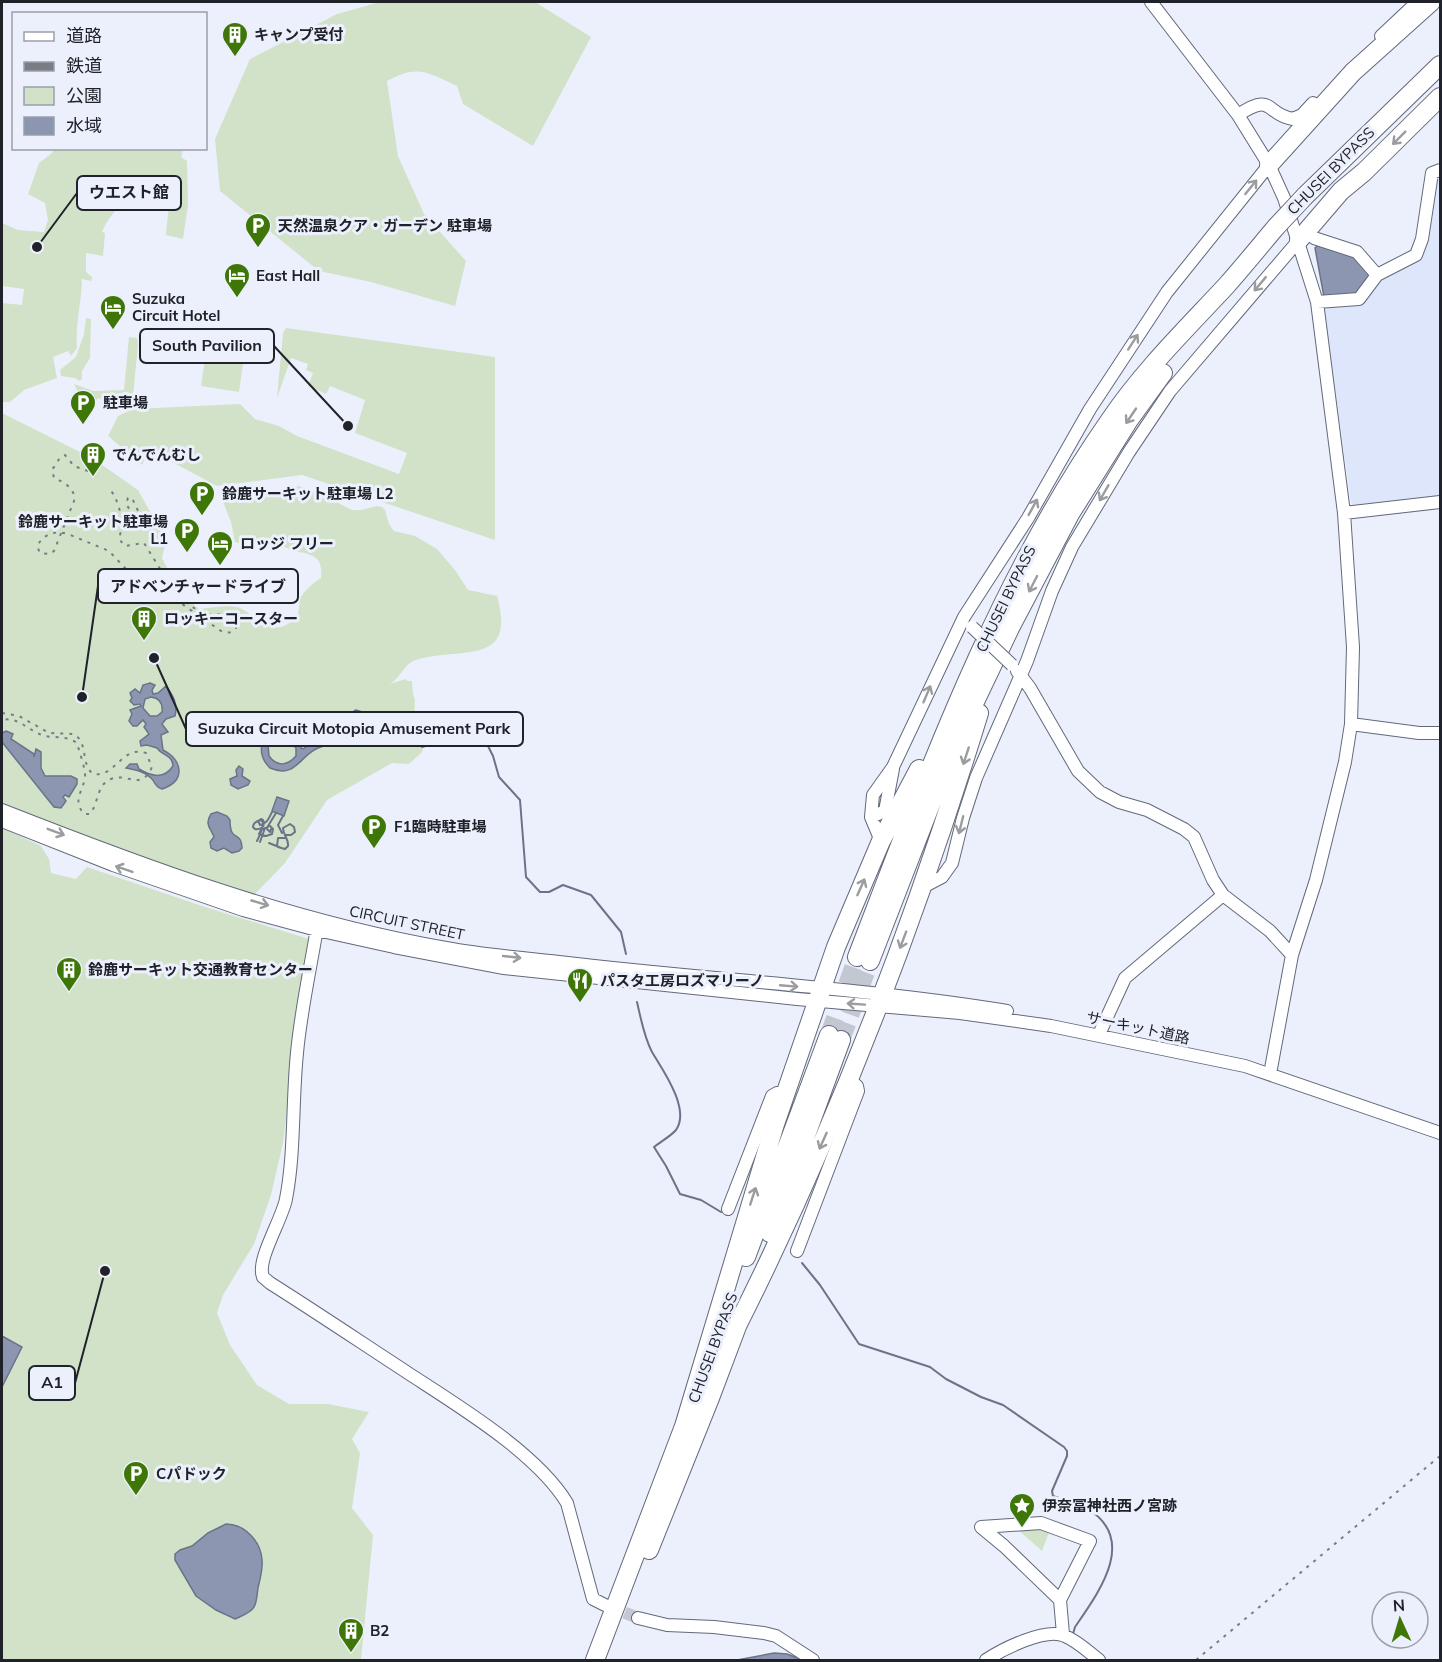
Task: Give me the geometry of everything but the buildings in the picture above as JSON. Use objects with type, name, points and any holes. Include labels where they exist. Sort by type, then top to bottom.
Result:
[{"type":"highway","points":[[1269,165],[1353,72],[1431,2]]},
{"type":"highway","name":"CHUSEI BYPASS","points":[[1228,284],[1129,420],[1070,514],[1034,581],[1004,663],[951,752],[864,959],[963,690],[1009,593],[1054,507],[1077,469],[1111,418],[1139,383],[1276,227],[1305,195],[1440,65]]},
{"type":"highway","points":[[1306,239],[1341,191],[1364,172],[1440,97]]},
{"type":"highway","points":[[735,1330],[765,1271],[850,1080],[1004,663]]},
{"type":"highway","points":[[682,1433],[785,1094],[836,947],[881,841],[963,690]]},
{"type":"highway","name":"CHUSEI BYPASS","points":[[835,1037],[735,1330],[660,1525],[597,1660],[835,1037]]},
{"type":"street","points":[[1151,2],[1238,115],[1269,165],[1306,239],[1317,302],[1344,513],[1353,647],[1351,724],[1345,762],[1316,880],[1292,955],[1270,1074]]},
{"type":"street","points":[[1238,115],[1259,104],[1272,107],[1287,119],[1302,115],[1340,75],[1418,2]]},
{"type":"street","points":[[881,841],[871,817],[873,795],[893,767],[964,617],[1028,518],[1090,409],[1167,292],[1269,165]]},
{"type":"street","points":[[1317,302],[1359,299],[1377,275],[1416,255],[1419,250],[1432,173],[1440,170]]},
{"type":"street","points":[[1306,239],[1357,252],[1377,275]]},
{"type":"street","points":[[923,887],[942,876],[952,862],[976,778],[1021,675],[1064,563],[1128,452],[1170,391],[1306,239]]},
{"type":"street","points":[[1344,513],[1440,502]]},
{"type":"street","points":[[972,627],[1004,663],[1021,675],[1078,771],[1100,792],[1119,802],[1147,810],[1184,829],[1194,837],[1213,880],[1223,895],[1270,931],[1292,955]]},
{"type":"street","points":[[1351,724],[1419,733],[1440,733]]},
{"type":"street","name":"CIRCUIT STREET","points":[[2,810],[148,866],[318,924]]},
{"type":"street","name":"CIRCUIT STREET","points":[[2,821],[124,869],[243,909],[318,924],[504,968],[880,1000]]},
{"type":"street","points":[[1101,1030],[1125,978],[1223,895]]},
{"type":"street","points":[[318,924],[297,1054],[290,1171],[286,1199],[283,1213],[261,1262],[263,1277],[456,1404],[526,1458],[562,1494],[567,1503],[593,1599],[605,1605]]},
{"type":"street","points":[[880,1000],[975,1006],[1101,1030],[1191,1050],[1245,1066]]},
{"type":"street","name":"サーキット道路","points":[[880,1000],[1051,1026],[1245,1066],[1440,1133]]},
{"type":"street","points":[[797,1251],[858,1091],[857,1086],[850,1080]]},
{"type":"street","points":[[728,1209],[772,1096],[777,1093],[785,1094]]},
{"type":"street","points":[[1060,1600],[981,1527],[1041,1523],[1090,1540],[1060,1600],[1063,1634]]},
{"type":"street","points":[[638,1618],[667,1625],[714,1627],[764,1633],[776,1636],[813,1660]]},
{"type":"street","points":[[986,1660],[1008,1647],[1051,1634],[1063,1634],[1099,1660]]},
{"type":"shaded area","points":[[1440,175],[1440,496],[1356,507],[1351,502],[1324,308],[1354,306],[1362,302],[1377,280],[1419,258],[1424,252],[1435,183]]},
{"type":"green space","points":[[380,2],[535,2],[591,37],[533,146],[463,104],[457,86],[438,77],[415,71],[387,81],[398,156],[424,214],[466,261],[455,306],[371,282],[319,271],[220,191],[215,139],[250,59],[337,14]]},
{"type":"green space","points":[[54,150],[183,150],[181,157],[187,161],[188,205],[183,239],[166,235],[169,203],[140,199],[127,202],[116,210],[102,232],[105,233],[103,256],[86,253],[86,272],[92,277],[92,281],[81,279],[77,348],[71,356],[68,351],[53,357],[57,378],[24,390],[10,402],[2,402],[2,303],[22,305],[24,289],[2,286],[2,223],[18,230],[44,232],[48,220],[45,203],[28,194],[39,163]]},
{"type":"green space","points":[[86,318],[91,319],[90,358],[82,371],[82,379],[79,381],[75,378],[61,376],[60,370],[76,357],[84,334]]},
{"type":"green space","points":[[286,328],[495,357],[495,540],[302,475],[217,486],[172,462],[157,461],[148,453],[142,465],[108,436],[118,416],[133,409],[240,404],[255,419],[279,426],[297,436],[399,474],[407,453],[355,433],[365,400],[330,386],[326,394],[308,386],[313,373],[306,370],[308,364],[291,358],[277,398],[283,333]]},
{"type":"green space","points":[[129,337],[137,338],[138,344],[133,396],[122,400],[115,406],[98,398],[93,406],[74,397],[77,390],[74,384],[93,391],[124,390]]},
{"type":"green space","points":[[207,344],[245,349],[239,392],[201,386]]},
{"type":"green space","points":[[2,413],[92,458],[138,490],[166,540],[162,558],[180,593],[199,609],[237,607],[262,623],[275,628],[294,619],[298,614],[301,597],[321,578],[321,569],[316,558],[270,542],[235,542],[231,522],[222,499],[223,495],[252,490],[299,486],[352,510],[382,507],[394,531],[415,536],[437,549],[468,590],[497,596],[501,619],[499,634],[492,644],[481,650],[416,660],[389,684],[406,679],[412,681],[415,700],[413,728],[419,726],[425,730],[422,736],[424,742],[422,752],[409,764],[392,763],[327,800],[285,863],[255,894],[124,852],[2,805]]},
{"type":"green space","points":[[2,828],[41,846],[49,859],[51,873],[76,879],[87,867],[309,939],[283,1143],[271,1195],[254,1244],[223,1295],[217,1313],[230,1345],[257,1385],[289,1404],[328,1404],[369,1412],[352,1439],[360,1453],[352,1508],[373,1535],[361,1660],[2,1660]]},
{"type":"green space","points":[[1040,1526],[1050,1530],[1042,1551],[1016,1528]]},
{"type":"water","points":[[1318,245],[1358,258],[1371,274],[1359,293],[1324,297],[1315,248]]},
{"type":"water","points":[[150,683],[155,685],[152,690],[153,694],[166,686],[175,704],[175,716],[166,719],[162,724],[168,732],[161,735],[163,750],[175,759],[179,770],[175,781],[162,789],[145,774],[126,768],[130,764],[137,764],[139,769],[161,775],[173,766],[171,759],[157,748],[141,746],[140,741],[149,734],[144,727],[146,724],[143,720],[137,726],[133,726],[129,721],[132,714],[130,710],[141,706],[140,704],[134,705],[130,701],[132,698],[130,693],[135,689],[140,693],[143,685]],"holes":[[[157,698],[162,706],[162,712],[157,716],[150,716],[143,708],[145,699]]]},
{"type":"water","points":[[356,710],[366,713],[370,723],[366,732],[355,741],[318,748],[292,769],[286,771],[270,768],[263,758],[263,742],[274,729],[283,727],[295,736],[302,737],[316,727],[330,729],[340,727]],"holes":[[[355,722],[359,722],[361,726],[352,735],[323,739],[301,748],[302,745],[323,736],[341,733]],[[277,736],[285,737],[296,748],[296,756],[289,762],[282,764],[275,762],[269,756],[268,745]]]},
{"type":"water","points":[[6,731],[13,734],[11,739],[34,754],[34,757],[36,749],[41,752],[41,768],[45,776],[71,776],[77,779],[77,784],[69,797],[65,795],[63,797],[66,801],[61,808],[54,807],[2,742],[2,733]]},
{"type":"water","points":[[239,766],[243,769],[242,776],[250,781],[248,785],[238,789],[231,785],[230,779],[237,776],[236,770]]},
{"type":"water","points":[[277,797],[289,801],[284,816],[272,811]]},
{"type":"water","points":[[217,812],[227,816],[230,820],[232,832],[241,842],[242,848],[239,851],[232,853],[224,848],[217,851],[211,848],[210,842],[214,837],[208,821],[211,814]]},
{"type":"water","points":[[2,1336],[22,1347],[2,1387]]},
{"type":"water","points":[[226,1524],[240,1527],[251,1535],[259,1547],[262,1560],[255,1605],[248,1613],[235,1619],[216,1610],[196,1596],[175,1560],[175,1554],[180,1550],[192,1546],[208,1533]]},
{"type":"water","points":[[774,1653],[787,1654],[803,1660],[737,1660]]},
{"type":"waterway","points":[[422,747],[457,740],[461,737],[479,737],[485,740],[493,756],[499,777],[520,800],[526,877],[540,892],[549,892],[563,885],[591,895],[621,932],[626,954]]},
{"type":"waterway","points":[[257,841],[262,830],[262,827],[263,825],[263,822],[260,820],[259,820],[254,824],[255,829],[261,828],[262,827],[263,826],[264,824],[264,822],[261,819],[258,821],[260,825],[262,824],[264,823],[268,820],[272,812]]},
{"type":"waterway","points":[[268,826],[276,813]]},
{"type":"waterway","points":[[282,833],[278,825],[283,816]]},
{"type":"waterway","points":[[278,847],[285,849],[288,846],[283,828],[290,824],[294,827],[295,832],[286,835]]},
{"type":"waterway","points":[[268,827],[261,830],[259,834],[266,836],[272,834],[273,829],[270,826]]},
{"type":"waterway","points":[[260,842],[265,828]]},
{"type":"waterway","points":[[267,829],[270,832],[271,829]]},
{"type":"waterway","points":[[277,846],[278,838],[285,838]]},
{"type":"waterway","points":[[269,843],[279,847]]},
{"type":"waterway","points":[[637,1002],[647,1040],[668,1079],[680,1111],[680,1121],[676,1130],[654,1147],[680,1194],[701,1200],[721,1212]]},
{"type":"waterway","points":[[802,1263],[820,1285],[859,1344],[930,1367],[946,1379],[981,1397],[1003,1405],[1067,1451],[1052,1491],[1053,1496],[1088,1509],[1103,1522],[1110,1536],[1112,1551],[1103,1582],[1073,1634]]},
{"type":"tunnel","points":[[829,1035],[857,957]]},
{"type":"tunnel","points":[[841,1040],[870,961]]},
{"type":"tunnel","points":[[608,1606],[638,1618]]},
{"type":"railway","points":[[88,471],[74,466],[65,455],[60,457],[52,469],[54,478],[67,485],[75,497],[74,501],[54,551],[50,554],[40,553],[37,546],[46,536],[59,532],[63,533],[68,534],[109,551],[142,586],[159,588],[221,631],[234,630],[236,620],[230,614],[204,615],[177,596],[144,543],[125,546],[119,539],[121,531],[136,525],[140,515],[132,498],[128,498],[126,504],[132,513],[133,520],[130,522],[123,520],[111,491]]},
{"type":"railway","points":[[2,713],[19,716],[49,733],[74,734],[79,738],[87,765],[93,774],[101,774],[130,753],[137,752],[146,753],[152,767],[148,774],[138,780],[117,778],[106,782],[90,814],[84,814],[79,804],[79,796],[85,774],[77,743],[66,738],[39,734],[14,720],[2,720]]},
{"type":"railway","points":[[1196,1660],[1440,1456]]},
{"type":"place","name":"キャンプ受付","points":[[235,58]]},
{"type":"place","name":"ウエスト館","points":[[37,247]]},
{"type":"place","name":"天然温泉クア・ガーデン 駐車場","points":[[258,249]]},
{"type":"place","name":"East Hall","points":[[237,299]]},
{"type":"place","name":"Suzuka Circuit Hotel","points":[[113,331]]},
{"type":"place","name":"駐車場","points":[[83,426]]},
{"type":"place","name":"South Pavilion","points":[[348,426]]},
{"type":"place","name":"でんでんむし","points":[[93,478]]},
{"type":"place","name":"鈴鹿サーキット駐車場 L2","points":[[202,517]]},
{"type":"place","name":"鈴鹿サーキット駐車場 L1","points":[[187,554]]},
{"type":"place","name":"ロッジ フリー","points":[[220,567]]},
{"type":"place","name":"ロッキーコースター","points":[[144,642]]},
{"type":"place","name":"Suzuka Circuit Motopia Amusement Park","points":[[154,658]]},
{"type":"place","name":"アドベンチャードライブ","points":[[82,697]]},
{"type":"place","name":"F1臨時駐車場","points":[[374,850]]},
{"type":"place","name":"鈴鹿サーキット交通教育センター","points":[[69,993]]},
{"type":"place","name":"パスタ工房ロズマリーノ","points":[[580,1004]]},
{"type":"place","name":"A1","points":[[105,1271]]},
{"type":"place","name":"Cパドック","points":[[136,1497]]},
{"type":"place","name":"伊奈冨神社西ノ宮跡","points":[[1022,1529]]},
{"type":"place","name":"B2","points":[[351,1654]]}]
